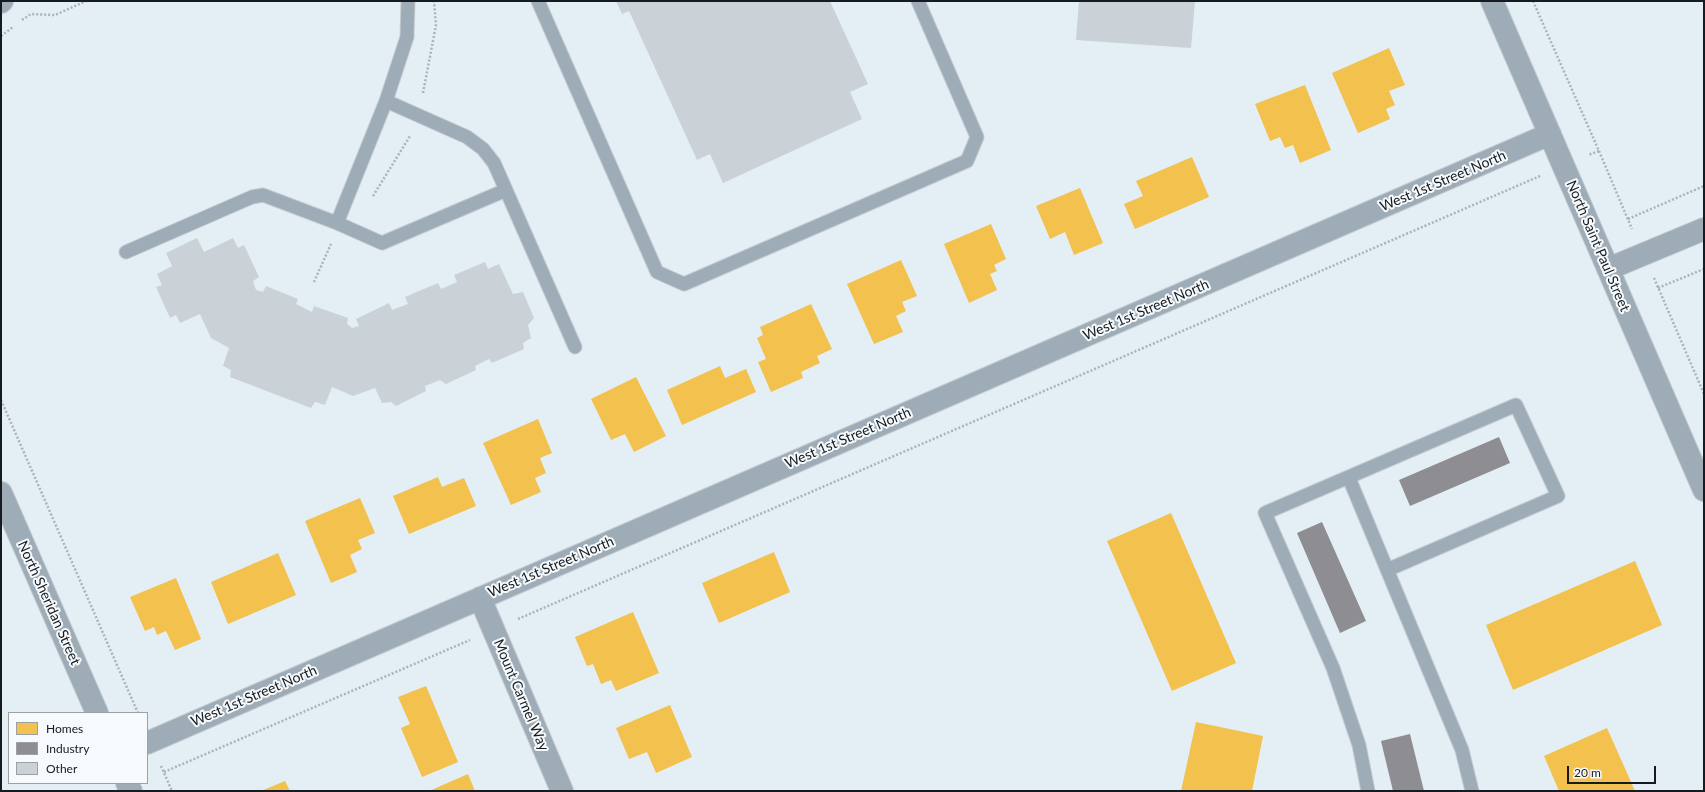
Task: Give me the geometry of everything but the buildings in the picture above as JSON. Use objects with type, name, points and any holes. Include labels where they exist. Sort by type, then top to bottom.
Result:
[{"type":"street","name":"North Saint Paul Street","points":[[1492,1],[1704,490]]},
{"type":"street","name":"West 1st Street North","points":[[148,743],[1550,134]]},
{"type":"street","points":[[1608,269],[1704,229]]},
{"type":"street","name":"North Sheridan Street","points":[[1,493],[97,712]]},
{"type":"street","name":"Mount Carmel Way","points":[[480,598],[562,791]]},
{"type":"lane","points":[[337,223],[386,101],[407,37],[408,1]]},
{"type":"lane","points":[[538,1],[657,272],[684,284],[968,161],[977,137],[918,1]]},
{"type":"lane","points":[[386,101],[467,138],[483,149],[494,163],[575,347]]},
{"type":"lane","points":[[126,252],[252,197],[263,195],[337,223],[382,243],[506,190]]},
{"type":"lane","points":[[1368,791],[1359,745],[1333,668],[1266,513],[1516,405],[1558,496],[1387,570]]},
{"type":"lane","points":[[1349,478],[1462,750],[1472,791]]},
{"type":"path","points":[[1,36],[31,14],[55,15],[86,1]]},
{"type":"path","points":[[1628,219],[1704,186]]},
{"type":"path","points":[[1658,288],[1704,269]]},
{"type":"path","points":[[1,400],[138,712]]}]
